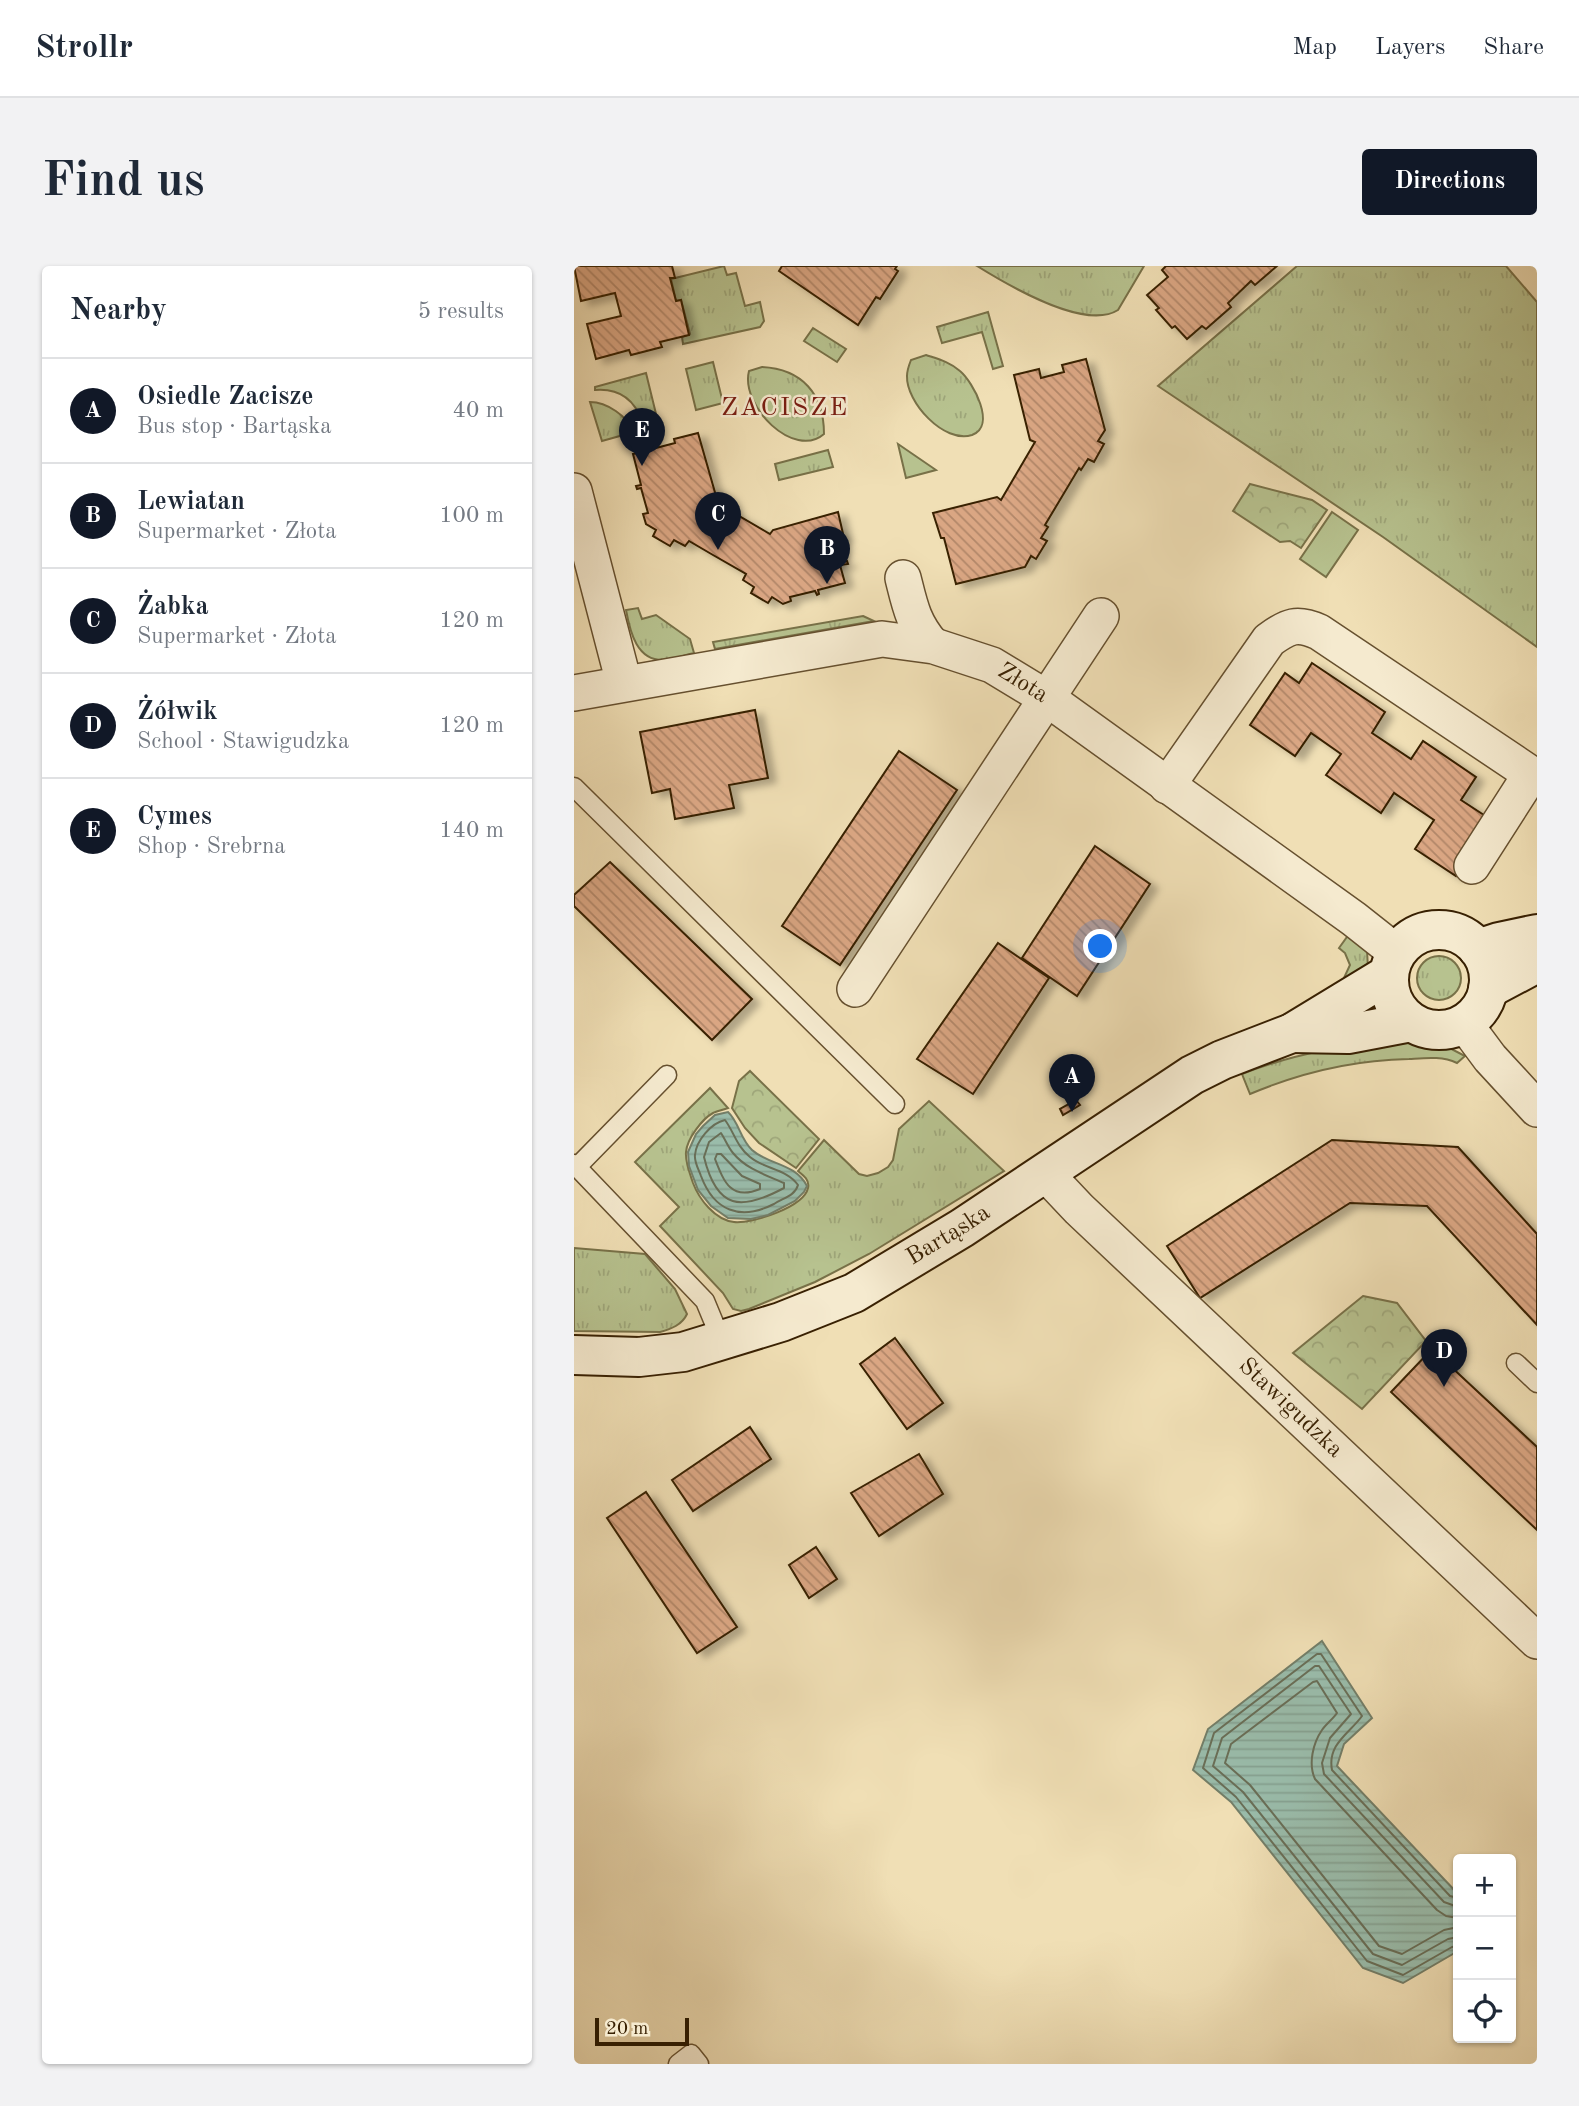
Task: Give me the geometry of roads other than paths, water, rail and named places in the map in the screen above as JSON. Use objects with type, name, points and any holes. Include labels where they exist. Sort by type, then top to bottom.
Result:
[{"type":"street","points":[[574,491],[581,546],[624,683]]},
{"type":"street","points":[[903,578],[911,614],[932,645]]},
{"type":"street","points":[[855,989],[1101,617]]},
{"type":"street","points":[[1167,786],[1269,640],[1284,629],[1303,625],[1319,632],[1534,776],[1472,866]]},
{"type":"street","name":"Złota","points":[[574,693],[882,639],[932,645],[992,664],[1048,699],[1353,919],[1393,963]]},
{"type":"street","name":"Bartąska","points":[[574,1354],[639,1357],[683,1352],[781,1322],[853,1293],[962,1228],[1192,1075],[1222,1060],[1292,1033],[1393,963],[1411,938],[1431,930],[1452,932],[1462,936],[1478,949]]},
{"type":"street","points":[[1537,934],[1478,949],[1487,968],[1488,989],[1483,1002],[1464,1023],[1490,1058],[1537,1109]]},
{"type":"street","points":[[1488,989],[1537,962]]},
{"type":"street","points":[[1393,963],[1390,988],[1394,1001],[1412,1022]]},
{"type":"street","name":"Bartąska","points":[[1292,1033],[1348,1034],[1412,1022],[1443,1030],[1464,1023]]},
{"type":"street","name":"Stawigudzka","points":[[1045,1173],[1079,1209],[1537,1641]]},
{"type":"lane","points":[[574,788],[895,1104]]},
{"type":"lane","points":[[667,1075],[575,1165],[705,1301],[722,1342]]},
{"type":"lane","points":[[1516,1363],[1537,1382]]},
{"type":"lane","points":[[678,2064],[691,2054],[699,2064]]},
{"type":"water","points":[[728,1112],[752,1150],[789,1168],[802,1178],[807,1186],[795,1201],[768,1215],[751,1219],[728,1218],[711,1206],[698,1190],[689,1166],[688,1152],[703,1126],[715,1115]]},
{"type":"water","points":[[1322,1641],[1372,1718],[1344,1744],[1337,1766],[1453,1889],[1453,1954],[1403,1983],[1363,1968],[1231,1802],[1193,1770],[1208,1729]]},
{"type":"place","name":"Cymes","points":[[642,466]]},
{"type":"place","name":"Żabka","points":[[718,550]]},
{"type":"place","name":"Lewiatan","points":[[827,584]]},
{"type":"place","name":"Osiedle Zacisze","points":[[1072,1112]]},
{"type":"place","name":"Żółwik","points":[[1444,1387]]},
{"type":"district","name":"ZACISZE","points":[[785,408]]}]
